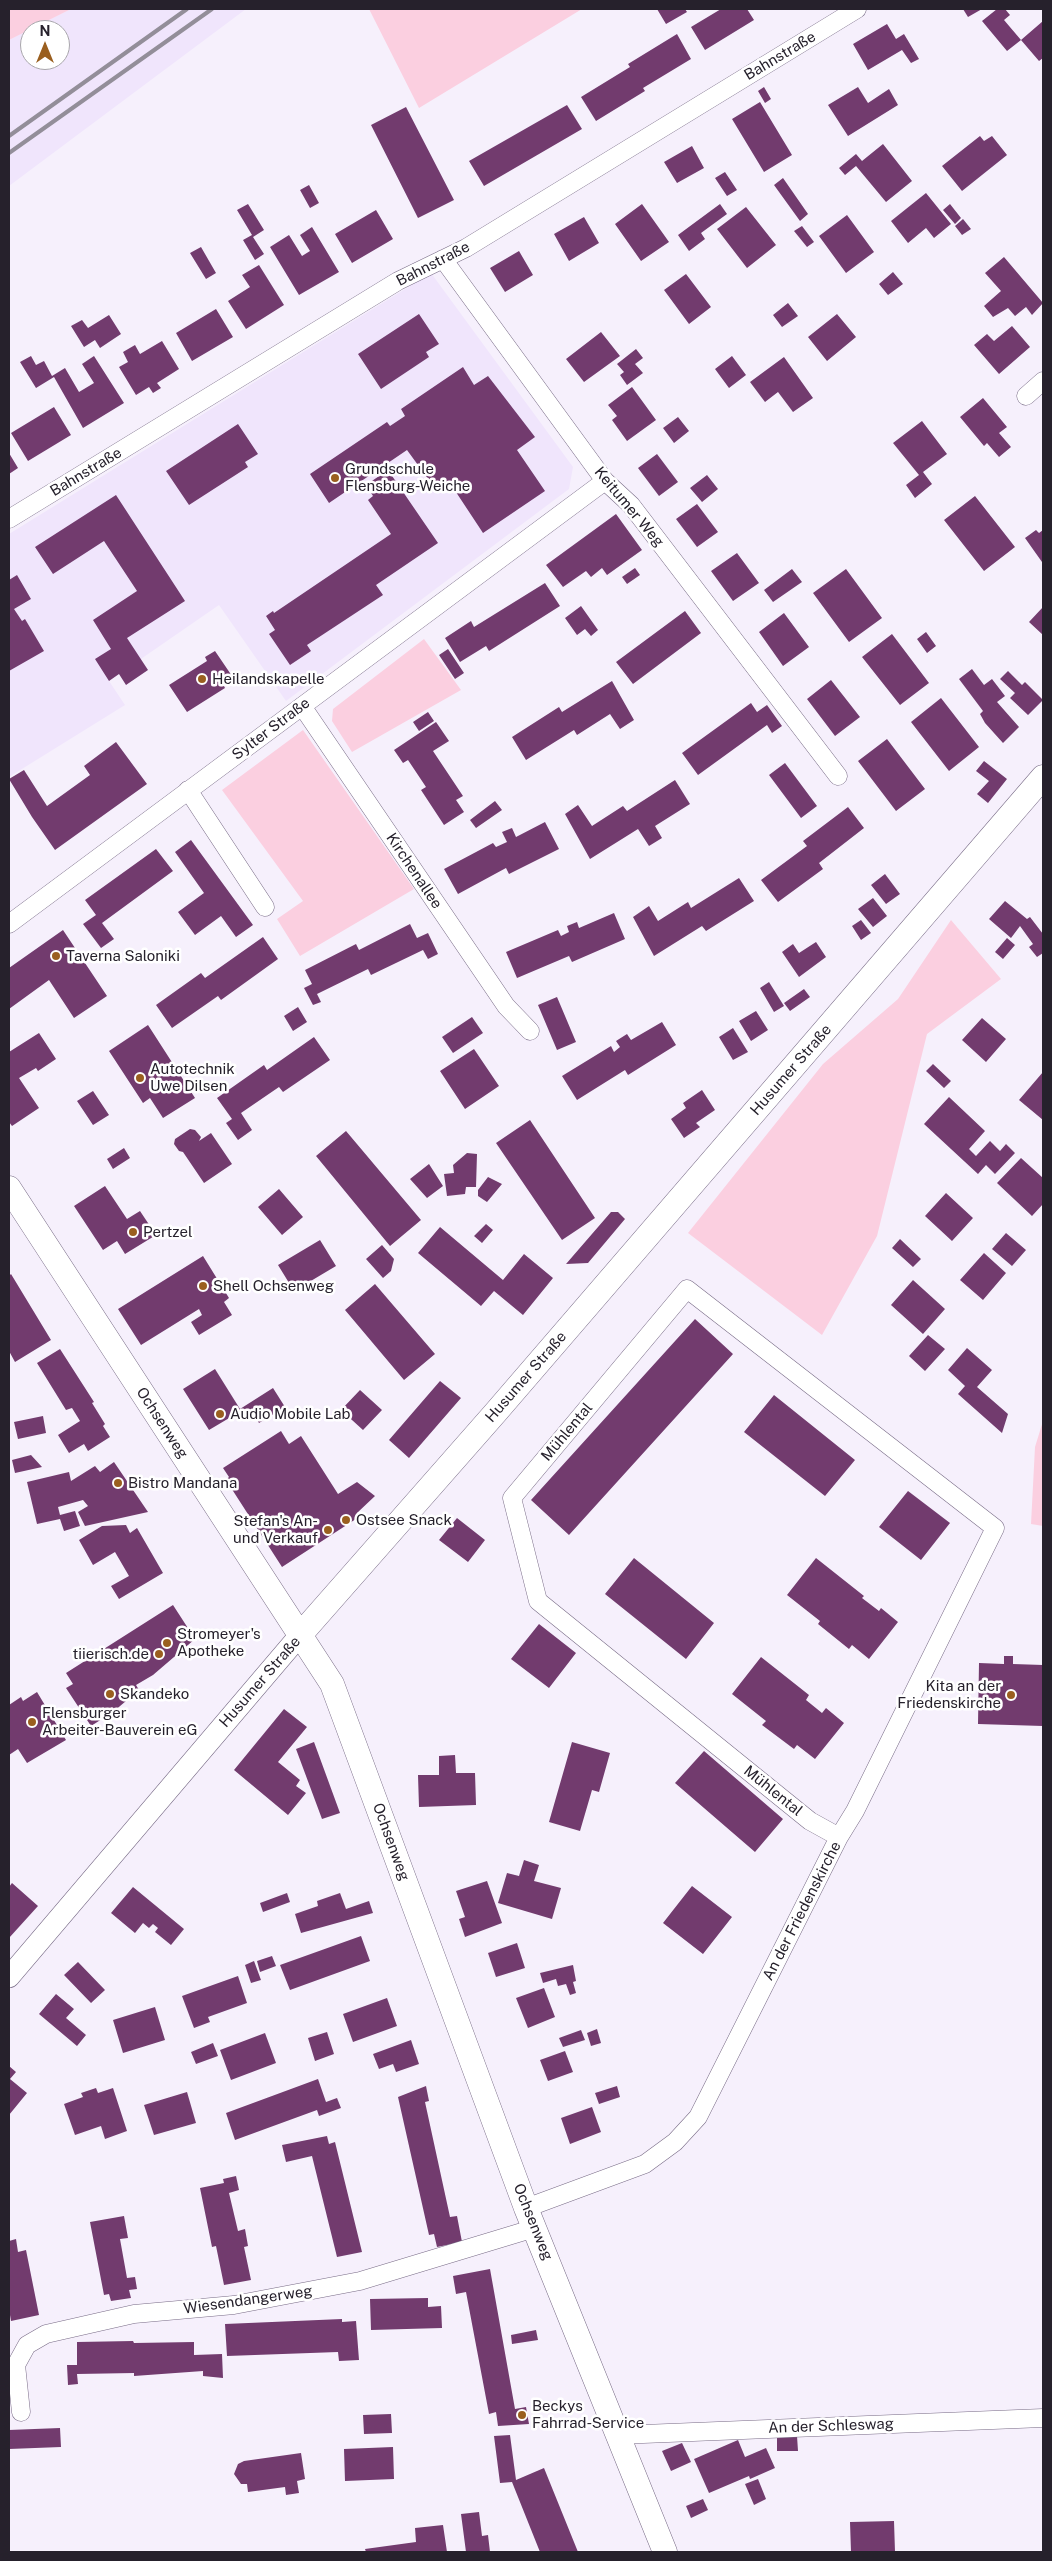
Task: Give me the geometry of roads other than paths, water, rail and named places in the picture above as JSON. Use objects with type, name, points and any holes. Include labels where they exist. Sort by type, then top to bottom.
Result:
[{"type":"main road","name":"Husumer Straße","points":[[300,1635],[496,1412],[1043,776]]},
{"type":"main road","name":"Ochsenweg","points":[[9,1188],[332,1684],[531,2218],[665,2552]]},
{"type":"street","name":"Bahnstraße","points":[[9,519],[398,281],[466,248],[857,9]]},
{"type":"street","name":"Keitumer Weg","points":[[443,259],[605,481],[631,505],[838,776]]},
{"type":"street","points":[[1026,396],[1043,381]]},
{"type":"street","name":"Sylter Straße","points":[[9,924],[605,481]]},
{"type":"street","name":"Kirchenallee","points":[[302,706],[506,1006],[530,1031]]},
{"type":"street","points":[[188,790],[265,907]]},
{"type":"street","name":"Mühlental","points":[[839,1837],[810,1821],[538,1601],[512,1498],[687,1290],[995,1528]]},
{"type":"street","name":"An der Friedenskirche","points":[[531,2218],[645,2164],[675,2142],[698,2117],[839,1837],[855,1811],[995,1528]]},
{"type":"street","name":"Husumer Straße","points":[[9,1977],[300,1635]]},
{"type":"street","name":"Wiesendangerweg","points":[[21,2412],[16,2365],[27,2345],[46,2334],[134,2314],[234,2305],[360,2281],[531,2218]]},
{"type":"street","name":"An der Schleswag","points":[[618,2434],[1043,2418]]},
{"type":"railway","points":[[9,136],[187,9]]},
{"type":"railway","points":[[9,153],[212,9]]},
{"type":"place","name":"Grundschule Flensburg-Weiche","points":[[335,478]]},
{"type":"place","name":"Heilandskapelle","points":[[202,679]]},
{"type":"place","name":"Taverna Saloniki","points":[[56,956]]},
{"type":"place","name":"Autotechnik Uwe Dilsen","points":[[140,1078]]},
{"type":"place","name":"Pertzel","points":[[133,1232]]},
{"type":"place","name":"Shell Ochsenweg","points":[[203,1286]]},
{"type":"place","name":"Audio Mobile Lab","points":[[220,1414]]},
{"type":"place","name":"Bistro Mandana","points":[[118,1483]]},
{"type":"place","name":"Ostsee Snack","points":[[346,1520]]},
{"type":"place","name":"Stefan's An- und Verkauf","points":[[328,1530]]},
{"type":"place","name":"Stromeyer's Apotheke","points":[[167,1643]]},
{"type":"place","name":"tiierisch.de","points":[[159,1654]]},
{"type":"place","name":"Skandeko","points":[[110,1694]]},
{"type":"place","name":"Kita an der Friedenskirche","points":[[1011,1695]]},
{"type":"place","name":"Flensburger Arbeiter-Bauverein eG","points":[[32,1722]]},
{"type":"place","name":"Beckys Fahrrad-Service","points":[[522,2415]]}]
